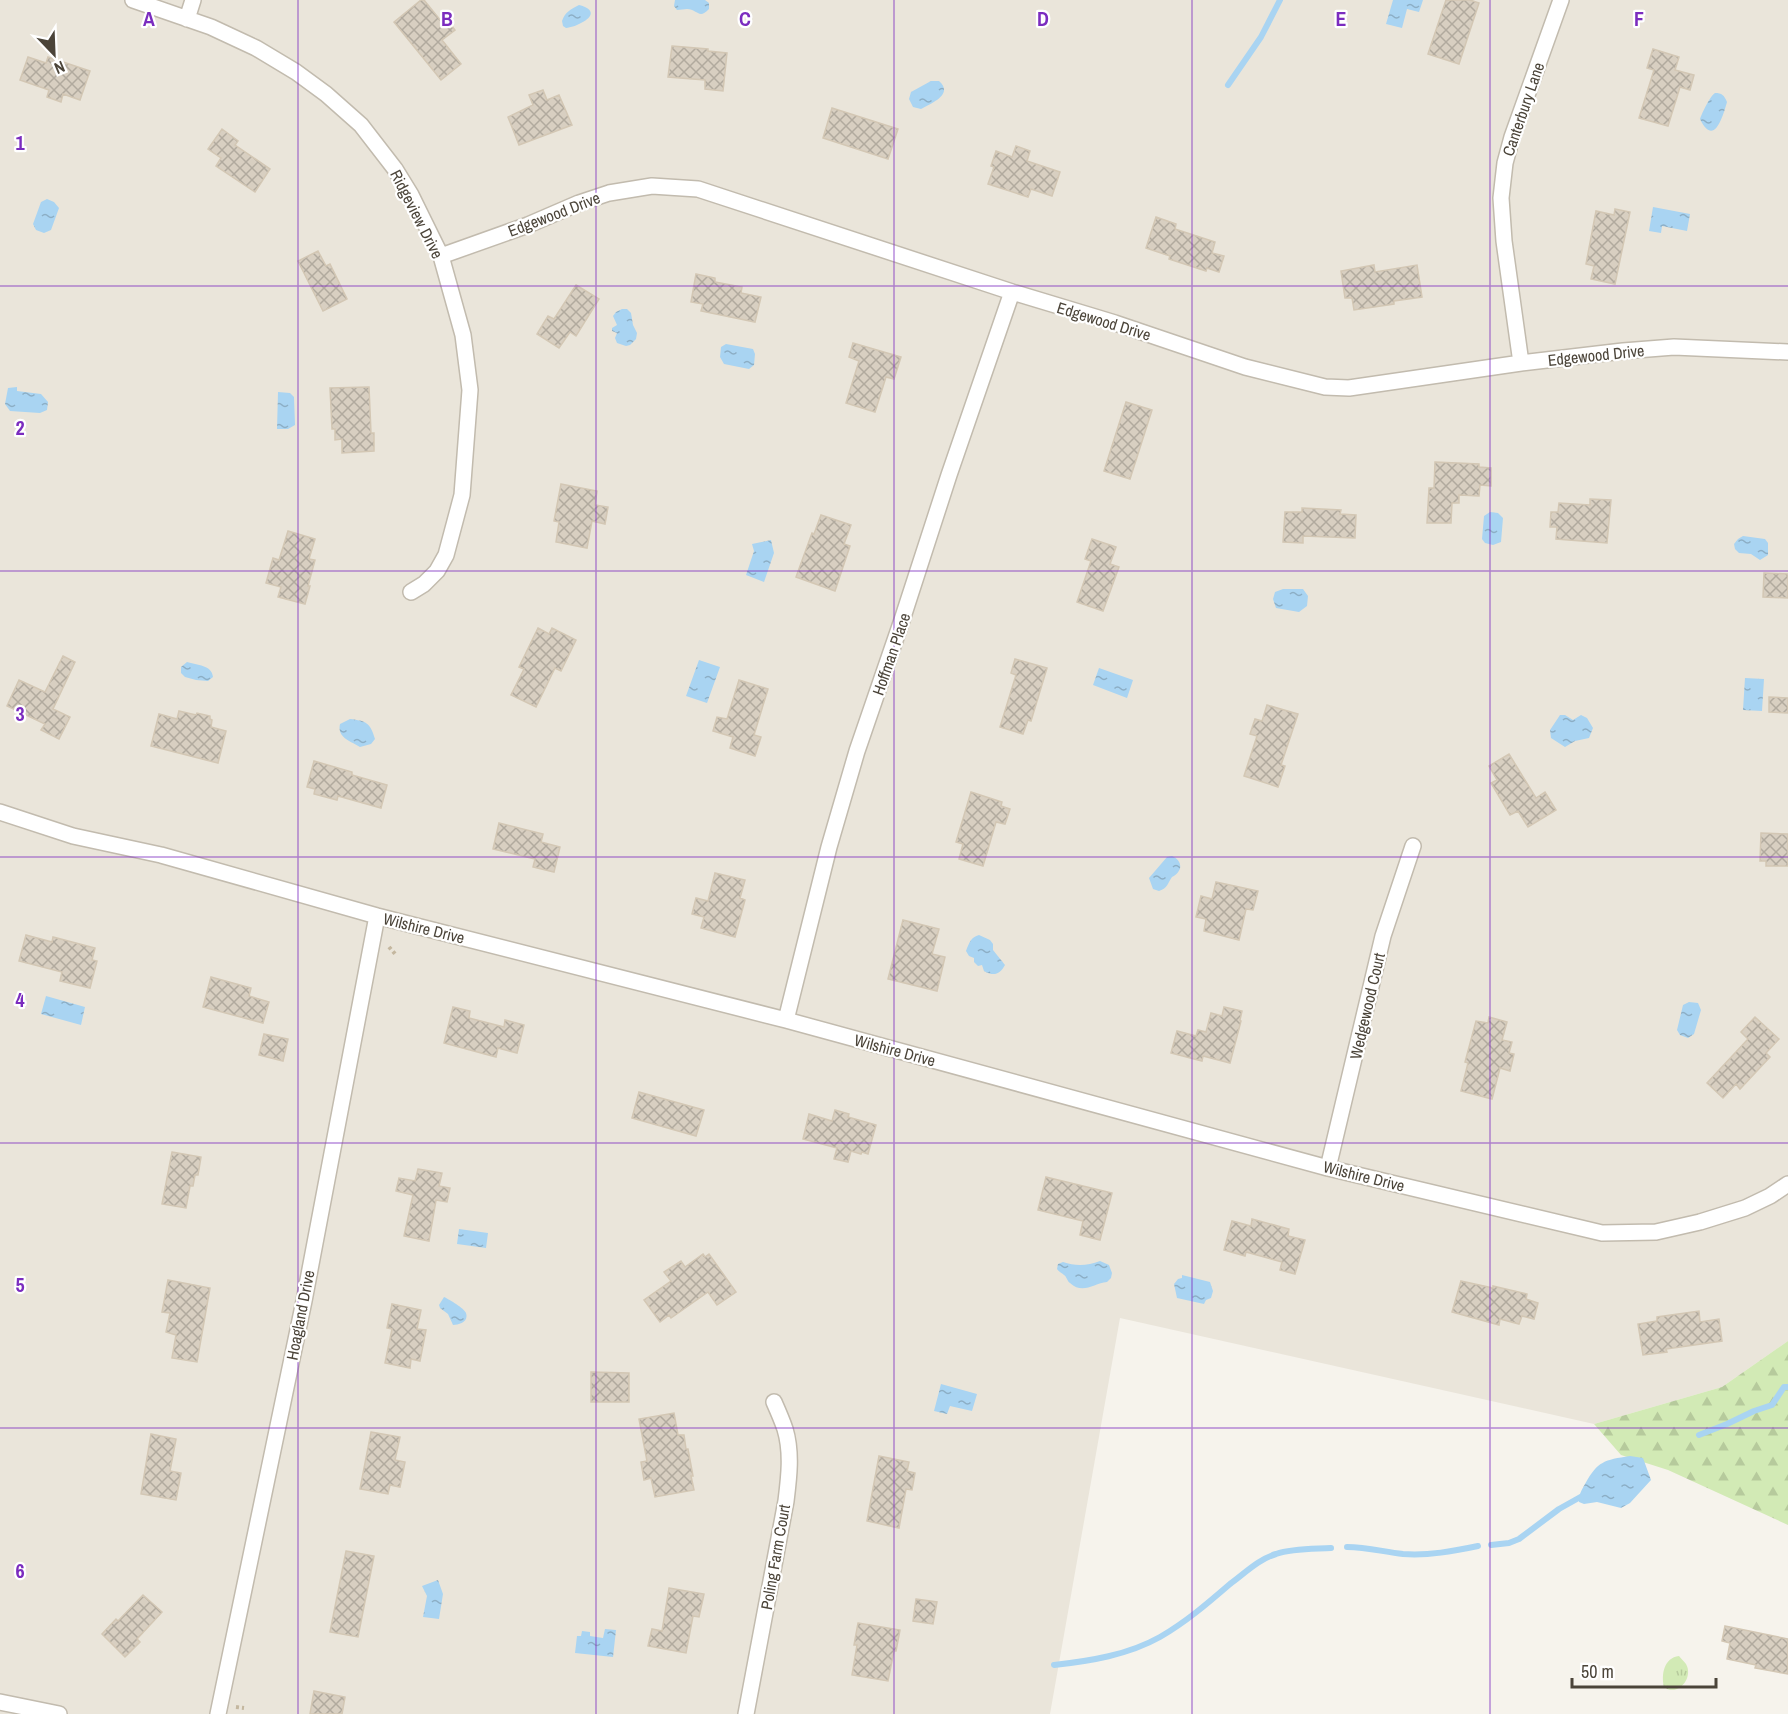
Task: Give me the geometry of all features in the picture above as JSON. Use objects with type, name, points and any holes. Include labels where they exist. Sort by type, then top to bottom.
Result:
[{"type":"street","name":"Ridgeview Drive","points":[[133,0],[211,27],[256,48],[326,94],[361,125],[395,169],[411,195],[441,256],[463,335],[470,390],[462,495],[446,555],[437,571],[424,584],[411,592]]},
{"type":"street","points":[[187,19],[193,0]]},
{"type":"street","name":"Canterbury Lane","points":[[1521,363],[1504,241],[1502,198],[1505,163],[1512,137],[1561,0]]},
{"type":"street","name":"Edgewood Drive","points":[[441,256],[528,225],[579,202],[609,194],[652,186],[698,189],[1245,367],[1325,387],[1349,388],[1521,363],[1674,347],[1788,352]]},
{"type":"street","name":"Hoffman Place","points":[[786,1020],[829,847],[857,751],[1012,292]]},
{"type":"street","name":"Wilshire Drive","points":[[0,812],[73,836],[161,855],[377,916],[786,1020],[1328,1168],[1602,1233],[1656,1232],[1700,1222],[1745,1208],[1788,1184]]},
{"type":"street","name":"Wedgewood Court","points":[[1328,1168],[1383,936],[1413,846]]},
{"type":"street","name":"Hoagland Drive","points":[[218,1714],[304,1301],[377,916]]},
{"type":"street","name":"Poling Farm Court","points":[[746,1714],[784,1512],[789,1473],[789,1449],[785,1430],[774,1402]]},
{"type":"street","points":[[0,1702],[59,1714]]},
{"type":"path","points":[[389,947],[397,956]]},
{"type":"path","points":[[236,1707],[244,1708]]},
{"type":"shaded area","points":[[0,0],[1788,0],[1788,1341],[1722,1387],[1594,1424],[1120,1318],[1050,1714],[0,1714]]},
{"type":"green space","points":[[1788,1341],[1788,1525],[1668,1470],[1621,1455],[1594,1424],[1722,1387]]},
{"type":"green space","points":[[1679,1656],[1686,1664],[1688,1675],[1679,1688],[1669,1689],[1664,1687],[1665,1667],[1670,1660]]},
{"type":"water","points":[[675,0],[705,0],[709,3],[709,9],[703,14],[690,9],[677,10],[674,6]]},
{"type":"water","points":[[1393,0],[1423,0],[1419,12],[1407,9],[1402,28],[1386,24]]},
{"type":"water","points":[[579,5],[587,8],[590,15],[578,25],[566,28],[563,26],[563,18]]},
{"type":"water","points":[[931,81],[939,81],[943,86],[943,94],[921,109],[913,107],[909,99],[911,92]]},
{"type":"water","points":[[1715,93],[1722,95],[1727,102],[1717,127],[1710,131],[1700,119]]},
{"type":"water","points":[[47,199],[59,208],[51,230],[44,233],[36,230],[33,224],[41,202]]},
{"type":"water","points":[[1653,207],[1690,214],[1687,231],[1662,226],[1661,233],[1649,231]]},
{"type":"water","points":[[622,309],[627,309],[631,313],[637,333],[636,339],[626,346],[617,343],[615,338],[617,333],[612,331],[612,328],[617,325],[613,316]]},
{"type":"water","points":[[726,344],[753,349],[754,365],[749,369],[724,364],[720,357],[721,347]]},
{"type":"water","points":[[17,387],[17,391],[41,394],[48,402],[47,410],[40,413],[10,411],[5,404],[8,388]]},
{"type":"water","points":[[278,392],[290,393],[294,397],[295,425],[288,429],[277,429]]},
{"type":"water","points":[[1490,512],[1498,513],[1503,518],[1501,542],[1493,545],[1485,543],[1482,539],[1484,516]]},
{"type":"water","points":[[1743,536],[1765,539],[1768,543],[1768,555],[1760,560],[1751,554],[1739,553],[1734,544]]},
{"type":"water","points":[[771,540],[774,553],[764,582],[746,575],[754,551],[752,544]]},
{"type":"water","points":[[1283,589],[1303,589],[1308,596],[1307,606],[1299,612],[1276,608],[1273,599],[1275,592]]},
{"type":"water","points":[[699,660],[720,667],[707,703],[686,696]]},
{"type":"water","points":[[187,662],[207,668],[213,677],[208,681],[185,677],[181,673],[181,667]]},
{"type":"water","points":[[1099,668],[1133,680],[1127,698],[1093,685]]},
{"type":"water","points":[[1745,678],[1764,679],[1762,711],[1743,710]]},
{"type":"water","points":[[1560,715],[1573,720],[1581,715],[1587,718],[1593,728],[1589,738],[1575,741],[1565,747],[1551,738],[1550,730]]},
{"type":"water","points":[[350,719],[364,722],[369,726],[375,739],[371,744],[360,747],[342,736],[340,724]]},
{"type":"water","points":[[1172,856],[1180,863],[1180,869],[1164,889],[1159,891],[1153,889],[1149,878],[1167,857]]},
{"type":"water","points":[[979,935],[990,940],[993,950],[1005,965],[996,974],[984,971],[982,965],[978,966],[974,958],[966,951],[972,939]]},
{"type":"water","points":[[46,996],[85,1007],[81,1025],[41,1014]]},
{"type":"water","points":[[1689,1002],[1698,1003],[1701,1010],[1694,1034],[1688,1038],[1680,1035],[1677,1030],[1683,1005]]},
{"type":"water","points":[[459,1229],[488,1233],[486,1248],[457,1244]]},
{"type":"water","points":[[1100,1261],[1109,1265],[1111,1278],[1107,1282],[1084,1288],[1079,1288],[1069,1282],[1057,1269],[1058,1264],[1063,1262],[1081,1265]]},
{"type":"water","points":[[1182,1275],[1210,1282],[1213,1291],[1211,1298],[1204,1304],[1177,1298],[1174,1284],[1182,1278]]},
{"type":"water","points":[[444,1297],[465,1311],[467,1316],[463,1322],[453,1325],[448,1314],[440,1308],[439,1305]]},
{"type":"water","points":[[941,1384],[977,1394],[972,1411],[950,1406],[947,1414],[934,1411]]},
{"type":"water","points":[[1630,1456],[1643,1458],[1651,1480],[1630,1503],[1621,1508],[1597,1502],[1584,1504],[1579,1502],[1582,1489],[1598,1466],[1614,1459]]},
{"type":"water","points":[[438,1580],[443,1594],[439,1619],[423,1617],[427,1596],[422,1586]]},
{"type":"water","points":[[605,1629],[616,1630],[613,1657],[575,1653],[577,1636],[581,1636],[582,1631],[590,1632],[590,1636],[603,1638]]},
{"type":"building","points":[[424,0],[441,21],[445,17],[455,30],[442,40],[461,64],[441,80],[394,22]]},
{"type":"building","points":[[1446,0],[1470,0],[1479,3],[1459,64],[1428,54]]},
{"type":"building","points":[[672,46],[727,53],[723,91],[705,89],[705,80],[668,77]]},
{"type":"building","points":[[1653,49],[1679,57],[1675,70],[1694,75],[1690,90],[1680,87],[1668,126],[1639,118],[1654,70],[1647,68]]},
{"type":"building","points":[[28,57],[46,63],[48,57],[90,71],[80,100],[63,94],[61,102],[47,97],[49,90],[20,80]]},
{"type":"building","points":[[543,90],[547,100],[559,95],[572,125],[519,145],[508,117],[533,105],[529,95]]},
{"type":"building","points":[[832,108],[898,129],[888,159],[823,138]]},
{"type":"building","points":[[222,129],[238,141],[235,145],[270,169],[255,192],[216,166],[221,158],[208,149]]},
{"type":"building","points":[[1016,146],[1030,151],[1027,161],[1060,172],[1052,196],[1031,189],[1028,197],[988,184],[994,167],[991,166],[996,151],[1012,157]]},
{"type":"building","points":[[1615,209],[1630,212],[1615,284],[1591,279],[1594,266],[1586,264],[1596,211],[1614,215]]},
{"type":"building","points":[[1156,217],[1176,224],[1175,229],[1215,242],[1212,253],[1224,256],[1219,272],[1207,268],[1206,271],[1169,259],[1170,256],[1146,248]]},
{"type":"building","points":[[318,251],[326,266],[330,264],[347,299],[323,311],[298,261]]},
{"type":"building","points":[[1374,265],[1375,272],[1417,265],[1422,297],[1354,310],[1352,298],[1345,298],[1341,271]]},
{"type":"building","points":[[696,274],[715,278],[715,282],[742,287],[741,293],[761,297],[755,322],[701,311],[703,304],[691,302]]},
{"type":"building","points":[[576,285],[599,299],[576,336],[570,332],[559,348],[537,334],[548,316],[554,319]]},
{"type":"building","points":[[853,343],[901,357],[894,379],[886,377],[875,412],[846,403],[859,361],[849,357]]},
{"type":"building","points":[[369,387],[374,451],[342,453],[342,439],[335,440],[335,429],[332,429],[330,388]]},
{"type":"building","points":[[1126,402],[1152,410],[1130,479],[1104,471]]},
{"type":"building","points":[[1435,462],[1479,464],[1479,467],[1491,468],[1491,486],[1480,485],[1479,496],[1459,495],[1459,503],[1452,503],[1451,523],[1427,523],[1429,488],[1434,488]]},
{"type":"building","points":[[561,484],[597,491],[595,505],[608,507],[605,524],[592,521],[587,548],[556,542],[559,522],[554,521]]},
{"type":"building","points":[[1590,499],[1611,500],[1607,543],[1556,539],[1557,527],[1550,527],[1551,512],[1558,512],[1559,503],[1590,505]]},
{"type":"building","points":[[1302,508],[1341,510],[1340,514],[1356,515],[1355,538],[1303,536],[1303,543],[1283,542],[1285,512],[1302,512]]},
{"type":"building","points":[[821,515],[851,525],[844,544],[850,546],[835,591],[796,577]]},
{"type":"building","points":[[288,531],[315,539],[309,559],[315,560],[305,604],[278,597],[281,587],[266,583],[273,558],[279,560]]},
{"type":"building","points":[[1092,539],[1116,547],[1110,564],[1119,567],[1103,611],[1077,602],[1091,561],[1085,559]]},
{"type":"building","points":[[1764,573],[1788,574],[1788,598],[1763,597]]},
{"type":"building","points":[[538,628],[549,634],[552,628],[576,640],[561,671],[555,668],[536,707],[511,695],[524,669],[519,667]]},
{"type":"building","points":[[63,656],[75,662],[53,709],[70,717],[59,739],[41,730],[45,724],[7,706],[19,680],[45,692]]},
{"type":"building","points":[[1015,659],[1047,668],[1031,721],[1028,720],[1023,734],[1000,727],[1016,675],[1011,673]]},
{"type":"building","points":[[739,680],[768,689],[754,735],[761,737],[755,756],[730,748],[733,737],[713,731],[717,717],[727,719]]},
{"type":"building","points":[[1769,697],[1788,698],[1788,713],[1769,712]]},
{"type":"building","points":[[1267,705],[1298,714],[1281,765],[1285,766],[1278,787],[1244,776],[1257,736],[1250,734],[1255,719],[1262,721]]},
{"type":"building","points":[[179,711],[210,716],[211,727],[226,731],[218,763],[151,746],[159,714],[177,719]]},
{"type":"building","points":[[1509,754],[1536,798],[1545,792],[1556,810],[1528,827],[1518,811],[1510,815],[1491,783],[1497,780],[1489,766]]},
{"type":"building","points":[[314,761],[387,785],[381,808],[338,796],[337,800],[314,794],[315,789],[307,787]]},
{"type":"building","points":[[971,792],[1002,802],[1001,806],[1010,809],[1005,824],[996,822],[983,866],[959,859],[963,844],[956,842]]},
{"type":"building","points":[[499,823],[543,834],[541,842],[560,847],[554,872],[533,867],[535,859],[493,849]]},
{"type":"building","points":[[1761,833],[1788,834],[1788,866],[1766,866],[1766,861],[1760,861]]},
{"type":"building","points":[[715,873],[745,880],[740,898],[745,900],[735,937],[701,928],[704,917],[692,914],[696,898],[708,901]]},
{"type":"building","points":[[1216,882],[1258,891],[1253,910],[1246,909],[1239,940],[1204,931],[1206,919],[1196,917],[1201,896],[1212,899]]},
{"type":"building","points":[[903,920],[939,929],[932,954],[945,957],[937,991],[888,979]]},
{"type":"building","points":[[26,935],[52,942],[53,937],[95,948],[92,960],[97,961],[90,988],[60,981],[62,972],[19,961]]},
{"type":"building","points":[[211,977],[251,988],[249,996],[269,1002],[263,1023],[203,1007]]},
{"type":"building","points":[[453,1007],[470,1011],[469,1018],[504,1027],[505,1020],[524,1025],[517,1053],[498,1048],[496,1057],[444,1043]]},
{"type":"building","points":[[1224,1007],[1242,1011],[1230,1063],[1203,1056],[1202,1061],[1171,1053],[1177,1031],[1196,1036],[1198,1030],[1206,1032],[1211,1013],[1222,1016]]},
{"type":"building","points":[[1489,1017],[1507,1022],[1502,1040],[1512,1042],[1509,1053],[1514,1054],[1510,1071],[1500,1068],[1492,1099],[1461,1091],[1468,1063],[1465,1062],[1476,1021],[1488,1023]]},
{"type":"building","points":[[1755,1017],[1779,1039],[1766,1053],[1770,1057],[1740,1089],[1736,1084],[1723,1098],[1707,1083],[1748,1039],[1741,1032]]},
{"type":"building","points":[[264,1034],[288,1039],[283,1061],[259,1055]]},
{"type":"building","points":[[639,1092],[704,1110],[696,1136],[632,1118]]},
{"type":"building","points":[[835,1110],[849,1114],[848,1117],[876,1125],[868,1154],[851,1151],[848,1162],[834,1159],[837,1148],[803,1139],[809,1114],[832,1121]]},
{"type":"building","points":[[172,1152],[201,1157],[198,1175],[195,1175],[193,1186],[190,1186],[186,1208],[162,1204]]},
{"type":"building","points":[[418,1169],[442,1173],[439,1186],[450,1188],[447,1202],[436,1200],[429,1241],[404,1236],[413,1195],[396,1191],[399,1178],[415,1181]]},
{"type":"building","points":[[1046,1177],[1112,1193],[1100,1240],[1080,1235],[1083,1221],[1038,1210]]},
{"type":"building","points":[[1252,1219],[1289,1229],[1288,1236],[1305,1240],[1295,1274],[1280,1270],[1282,1262],[1246,1252],[1245,1256],[1224,1250],[1232,1221],[1251,1226]]},
{"type":"building","points":[[703,1254],[705,1257],[709,1254],[736,1292],[717,1305],[708,1292],[671,1318],[669,1315],[660,1322],[644,1300],[671,1281],[664,1272],[681,1261],[685,1267]]},
{"type":"building","points":[[168,1280],[210,1288],[197,1362],[172,1358],[176,1335],[166,1332],[170,1313],[162,1312]]},
{"type":"building","points":[[1461,1281],[1527,1294],[1526,1299],[1538,1303],[1534,1319],[1522,1316],[1519,1324],[1500,1319],[1499,1325],[1452,1312]]},
{"type":"building","points":[[392,1304],[421,1310],[417,1329],[426,1330],[420,1361],[411,1359],[410,1368],[385,1363],[392,1329],[387,1328]]},
{"type":"building","points":[[1699,1311],[1700,1322],[1719,1319],[1722,1341],[1666,1349],[1667,1352],[1643,1355],[1638,1324],[1657,1321],[1657,1317]]},
{"type":"building","points":[[591,1372],[629,1373],[629,1402],[591,1402]]},
{"type":"building","points":[[674,1413],[678,1435],[684,1435],[686,1449],[688,1449],[694,1490],[655,1497],[651,1478],[644,1480],[641,1462],[647,1461],[639,1419]]},
{"type":"building","points":[[371,1432],[400,1437],[395,1460],[405,1462],[400,1487],[390,1485],[388,1494],[360,1489]]},
{"type":"building","points":[[151,1434],[176,1439],[170,1471],[181,1473],[176,1500],[141,1494]]},
{"type":"building","points":[[879,1456],[909,1462],[907,1471],[915,1473],[912,1490],[906,1489],[899,1528],[867,1521]]},
{"type":"building","points":[[346,1551],[374,1556],[358,1637],[330,1632]]},
{"type":"building","points":[[669,1588],[704,1594],[699,1617],[693,1616],[686,1653],[648,1646],[652,1629],[662,1631]]},
{"type":"building","points":[[143,1595],[162,1612],[137,1639],[140,1642],[125,1657],[102,1634]]},
{"type":"building","points":[[916,1599],[937,1602],[933,1624],[913,1621]]},
{"type":"building","points":[[858,1623],[900,1630],[888,1681],[852,1675]]},
{"type":"building","points":[[1725,1626],[1788,1639],[1788,1674],[1755,1668],[1756,1665],[1727,1659],[1730,1643],[1722,1641]]},
{"type":"building","points":[[314,1691],[345,1697],[342,1714],[310,1714]]},
{"type":"waterway","points":[[1228,85],[1261,37],[1280,0]]},
{"type":"waterway","points":[[1699,1435],[1772,1405],[1784,1387],[1788,1387]]},
{"type":"waterway","points":[[1491,1545],[1509,1543],[1519,1539],[1559,1509],[1584,1495]]},
{"type":"waterway","points":[[1347,1547],[1422,1554],[1478,1546]]},
{"type":"waterway","points":[[1054,1665],[1108,1656],[1148,1643],[1188,1619],[1264,1559],[1289,1551],[1331,1548]]}]
